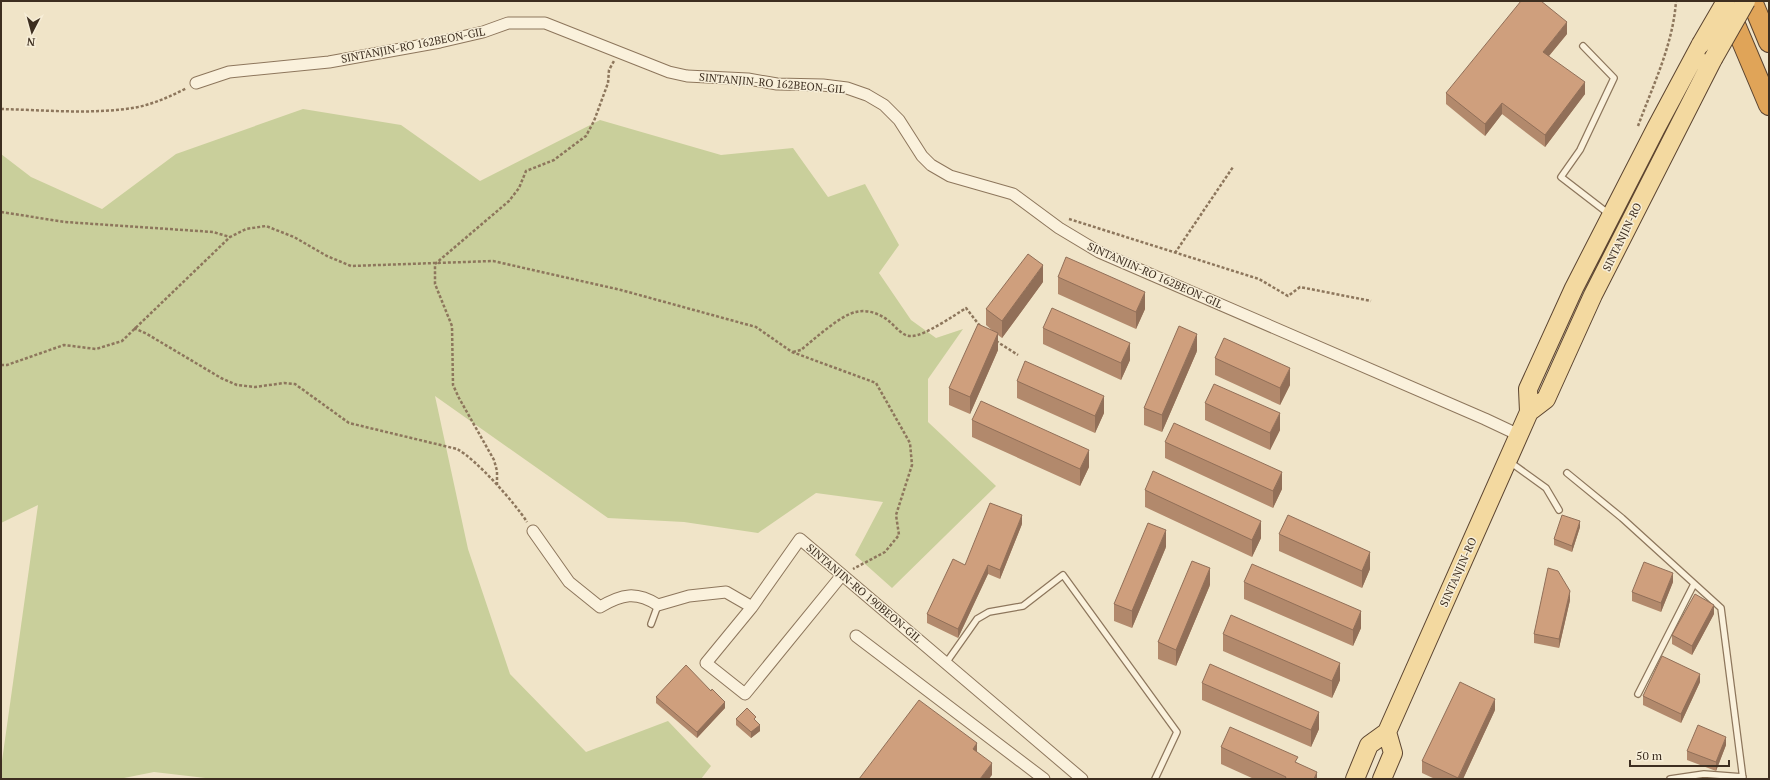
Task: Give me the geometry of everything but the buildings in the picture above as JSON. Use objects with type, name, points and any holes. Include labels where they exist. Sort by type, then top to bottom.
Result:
[{"type":"highway","points":[[1725,1],[1769,105]]},
{"type":"highway","points":[[1752,1],[1769,42]]},
{"type":"main road","name":"SINTANJIN-RO","points":[[1529,412],[1528,390],[1574,288],[1611,215],[1725,1]]},
{"type":"main road","name":"SINTANJIN-RO","points":[[1387,732],[1529,412],[1546,399],[1603,275],[1713,59],[1746,1]]},
{"type":"main road","points":[[1355,779],[1369,745],[1387,732],[1393,753],[1382,779]]},
{"type":"street","name":"SINTANJIN-RO 162BEON-GIL","points":[[196,83],[229,72],[329,62],[440,42],[483,32],[508,23],[545,23],[615,52],[669,72],[687,76],[748,79],[777,84],[823,85],[847,88],[884,105],[899,120],[922,156],[931,166],[950,176],[1013,194],[1059,228],[1100,252],[1518,435]]},
{"type":"street","points":[[533,531],[569,582],[600,607],[611,600],[625,596],[646,597],[658,605],[689,596],[726,592],[752,607],[706,663],[745,694],[842,575]]},
{"type":"street","name":"SINTANJIN-RO 190BEON-GIL","points":[[752,607],[800,539],[1082,779]]},
{"type":"street","points":[[856,636],[1044,779]]},
{"type":"lane","points":[[1583,46],[1614,78],[1580,150],[1561,177],[1611,215]]},
{"type":"lane","points":[[1508,460],[1546,488],[1559,510]]},
{"type":"lane","points":[[1567,473],[1622,518],[1721,608],[1743,778],[1704,774],[1670,779]]},
{"type":"lane","points":[[946,663],[977,619],[990,612],[1023,606],[1063,575],[1177,732],[1155,779]]},
{"type":"lane","points":[[1638,694],[1694,584]]},
{"type":"lane","points":[[651,624],[658,605]]},
{"type":"path","points":[[1636,133],[1669,45],[1676,1]]},
{"type":"path","points":[[497,485],[497,471],[494,460],[453,385],[452,326],[435,284],[435,264],[509,201],[519,188],[526,170],[554,160],[586,136],[594,121],[608,83],[609,70],[614,61],[615,52]]},
{"type":"path","points":[[1,109],[107,111],[139,107],[166,99],[196,83]]},
{"type":"path","points":[[1176,253],[1233,167]]},
{"type":"path","points":[[1,212],[65,222],[213,232],[230,237]]},
{"type":"path","points":[[1063,217],[1259,280],[1288,296],[1300,287],[1371,301]]},
{"type":"path","points":[[1,365],[7,365],[64,346],[96,349],[122,341],[230,237],[246,229],[266,226],[294,237],[327,256],[351,266],[493,261],[621,290],[756,327],[792,352],[876,383],[910,443],[912,465],[896,515],[899,535],[885,552],[842,575]]},
{"type":"path","points":[[792,352],[801,350],[843,318],[856,312],[866,311],[878,314],[903,333],[912,336],[924,332],[966,308],[981,328]]},
{"type":"path","points":[[134,328],[147,334],[229,382],[255,388],[284,383],[295,384],[349,424],[457,449],[468,457],[497,485],[520,512],[533,531]]},
{"type":"path","points":[[992,338],[1018,355]]},
{"type":"green space","points":[[303,109],[401,125],[480,181],[600,120],[721,155],[793,148],[828,197],[865,184],[899,245],[879,273],[911,320],[936,338],[963,329],[928,379],[928,422],[996,486],[892,588],[855,555],[883,502],[816,493],[758,533],[684,522],[608,518],[435,396],[468,549],[510,674],[586,752],[668,721],[711,766],[701,779],[214,779],[154,772],[119,779],[1,779],[1,768],[38,505],[1,523],[1,154],[31,177],[102,209],[176,154]]}]
